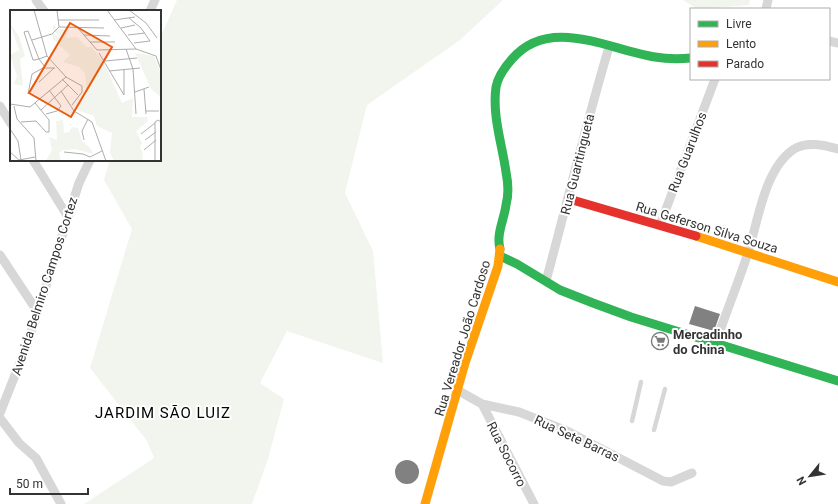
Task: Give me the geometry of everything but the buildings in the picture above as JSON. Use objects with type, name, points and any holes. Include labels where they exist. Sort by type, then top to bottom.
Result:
[{"type":"street","points":[[36,0],[43,10]]},
{"type":"street","points":[[150,10],[155,0]]},
{"type":"street","name":"Rua Vereador João Cardoso","points":[[425,504],[459,391],[462,375],[487,302],[500,256],[498,241],[507,201],[505,164],[499,130],[496,88],[502,70],[514,56],[528,44],[542,38],[558,36],[579,38],[609,47],[657,58],[685,60],[690,58]]},
{"type":"street","name":"Rua Guaritingueta","points":[[546,281],[590,112],[609,47]]},
{"type":"street","name":"Rua Guarulhos","points":[[660,225],[715,80]]},
{"type":"street","points":[[0,106],[10,122]]},
{"type":"street","points":[[716,342],[748,253],[764,197],[774,171],[784,158],[794,149],[806,145],[821,144],[838,149]]},
{"type":"street","points":[[34,161],[68,216]]},
{"type":"street","name":"Avenida Belmiro Campos Cortez","points":[[0,413],[27,345],[79,183],[90,161]]},
{"type":"street","name":"Rua Geferson Silva Souza","points":[[568,199],[660,225],[838,282]]},
{"type":"street","points":[[0,255],[37,311]]},
{"type":"street","points":[[500,256],[560,290],[593,303],[631,317],[716,342],[838,381]]},
{"type":"street","name":"Rua Sete Barras","points":[[459,391],[482,404],[519,412],[567,431],[663,480],[671,482],[692,473]]},
{"type":"street","name":"Rua Socorro","points":[[482,404],[531,502]]},
{"type":"street","points":[[0,418],[19,443],[36,458],[61,504]]},
{"type":"lane","points":[[632,421],[641,382]]},
{"type":"lane","points":[[654,430],[665,389]]},
{"type":"shaded area","points":[[177,0],[503,0],[460,40],[367,105],[345,193],[373,251],[383,363],[287,331],[260,383],[284,399],[268,459],[252,504],[84,504],[154,458],[147,441],[90,368],[132,229],[104,180],[110,161],[161,161],[161,36]]},
{"type":"shaded area","points":[[683,0],[750,0],[749,5],[695,8]]},
{"type":"traffic: fast","points":[[500,249],[499,238],[507,201],[508,188],[496,119],[495,98],[498,79],[504,68],[512,59],[527,46],[544,39],[562,37],[600,43],[655,57],[673,59],[690,58]]},
{"type":"traffic: fast","points":[[500,256],[517,264],[560,290],[593,303],[631,317],[838,381]]},
{"type":"traffic: slow","points":[[696,236],[838,282]]},
{"type":"traffic: slow","points":[[425,504],[465,363],[498,266],[500,249]]},
{"type":"traffic: jam","points":[[569,199],[696,236]]},
{"type":"place","name":"Mercadinho do China","points":[[660,341]]},
{"type":"district","name":"JARDIM SÃO LUIZ","points":[[163,413]]}]
